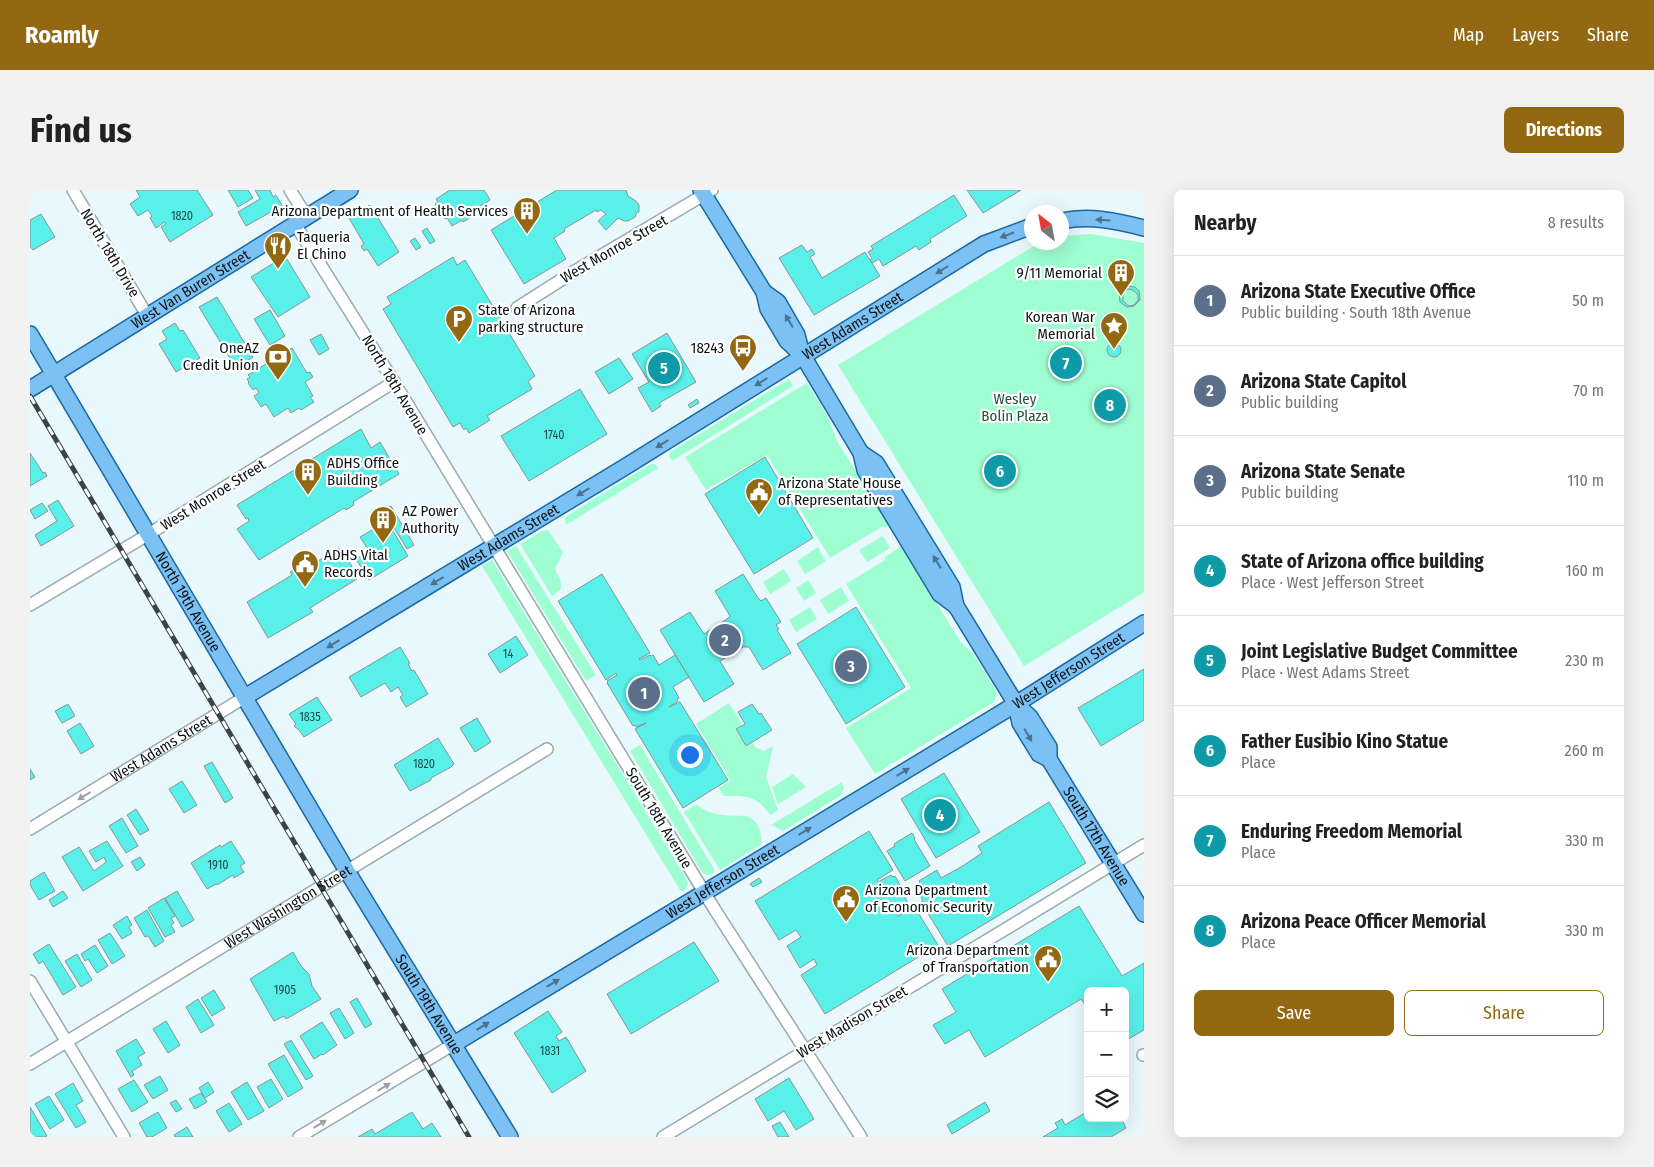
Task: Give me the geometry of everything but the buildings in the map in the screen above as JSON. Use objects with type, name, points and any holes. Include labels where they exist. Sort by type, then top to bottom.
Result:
[{"type":"main road","name":"West Van Buren Street","points":[[30,389],[350,190]]},
{"type":"main road","name":"South 17th Avenue","points":[[706,192],[764,292],[778,302],[797,335],[803,356],[861,453],[876,464],[881,471],[952,587],[956,606],[1016,704],[1020,723],[1039,754],[1049,758],[1144,914]]},
{"type":"main road","points":[[1069,219],[1113,220],[1144,228]]},
{"type":"main road","name":"West Adams Street","points":[[245,697],[494,547],[984,244],[1024,229]]},
{"type":"main road","name":"North 19th Avenue","points":[[30,334],[348,871]]},
{"type":"main road","name":"West Jefferson Street","points":[[454,1044],[1016,704],[1144,623]]},
{"type":"main road","name":"South 19th Avenue","points":[[348,871],[510,1137]]},
{"type":"street","name":"North 18th Drive","points":[[72,190],[148,317]]},
{"type":"street","name":"North 18th Avenue","points":[[290,190],[300,220],[394,382],[494,547]]},
{"type":"street","name":"West Monroe Street","points":[[517,308],[706,192]]},
{"type":"street","name":"West Monroe Street","points":[[30,605],[149,534],[394,382]]},
{"type":"street","name":"South 18th Avenue","points":[[494,547],[704,892],[861,1137]]},
{"type":"street","name":"West Adams Street","points":[[30,830],[245,697]]},
{"type":"street","name":"West Washington Street","points":[[30,1064],[547,749]]},
{"type":"street","name":"West Madison Street","points":[[664,1137],[1144,845]]},
{"type":"street","points":[[30,981],[124,1137]]},
{"type":"street","name":"West Jefferson Street","points":[[299,1137],[454,1044]]},
{"type":"green space","name":"Wesley Bolin Plaza","points":[[1091,234],[1144,243],[1144,592],[1024,666],[838,365],[1027,250],[1069,250],[1069,236]]},
{"type":"green space","points":[[789,379],[793,386],[672,461],[669,456],[670,452]]},
{"type":"green space","points":[[807,383],[827,415],[838,443],[857,473],[873,490],[893,523],[885,528],[883,526],[830,558],[767,455],[706,490],[685,457]]},
{"type":"green space","points":[[651,464],[655,464],[658,468],[566,525],[565,519],[568,515]]},
{"type":"green space","points":[[548,530],[563,552],[555,569],[561,582],[561,589],[552,596],[520,544],[542,531]]},
{"type":"green space","points":[[883,536],[890,548],[867,562],[859,550]]},
{"type":"green space","points":[[906,543],[907,556],[960,641],[974,655],[997,695],[994,702],[875,774],[846,728],[911,688],[846,584],[885,560],[885,557]]},
{"type":"green space","points":[[516,546],[596,675],[586,681],[507,551]]},
{"type":"green space","points":[[818,547],[826,561],[805,574],[797,561]]},
{"type":"green space","points":[[492,560],[686,878],[688,885],[684,891],[680,890],[482,566]]},
{"type":"green space","points":[[784,569],[791,581],[770,594],[763,582]]},
{"type":"green space","points":[[808,580],[816,593],[804,601],[796,588]]},
{"type":"green space","points":[[841,587],[849,601],[828,614],[820,600]]},
{"type":"green space","points":[[810,607],[817,619],[796,632],[789,620]]},
{"type":"green space","points":[[729,703],[742,724],[735,729],[746,747],[753,743],[756,748],[764,751],[773,746],[766,777],[778,810],[770,815],[755,800],[745,797],[724,796],[719,788],[730,780],[696,724]]},
{"type":"green space","points":[[640,745],[714,869],[714,873],[707,875],[702,872],[630,751]]},
{"type":"green space","points":[[793,774],[806,787],[778,804],[772,787]]},
{"type":"green space","points":[[842,782],[844,788],[840,796],[783,831],[771,825]]},
{"type":"green space","points":[[696,804],[713,813],[746,816],[754,820],[759,827],[762,844],[720,870],[684,812]]},
{"type":"railway","points":[[30,396],[469,1137]]},
{"type":"place","name":"Arizona Department of Health Services","points":[[527,235]]},
{"type":"place","name":"Taqueria El Chino","points":[[278,270]]},
{"type":"place","name":"9/11 Memorial","points":[[1121,297]]},
{"type":"place","name":"State of Arizona parking structure","points":[[459,343]]},
{"type":"place","name":"Korean War Memorial","points":[[1114,350]]},
{"type":"place","name":"Enduring Freedom Memorial","points":[[1066,363]]},
{"type":"place","name":"Joint Legislative Budget Committee","points":[[664,368]]},
{"type":"place","name":"18243","points":[[743,372]]},
{"type":"place","name":"OneAZ Credit Union","points":[[278,381]]},
{"type":"place","name":"Arizona Peace Officer Memorial","points":[[1110,405]]},
{"type":"place","name":"Father Eusibio Kino Statue","points":[[1000,471]]},
{"type":"place","name":"ADHS Office Building","points":[[308,496]]},
{"type":"place","name":"Arizona State House of Representatives","points":[[759,516]]},
{"type":"place","name":"AZ Power Authority","points":[[383,544]]},
{"type":"place","name":"ADHS Vital Records","points":[[305,588]]},
{"type":"place","name":"Arizona State Capitol","points":[[725,640]]},
{"type":"place","name":"Arizona State Senate","points":[[851,666]]},
{"type":"place","name":"Arizona State Executive Office","points":[[644,693]]},
{"type":"place","name":"State of Arizona office building","points":[[940,815]]},
{"type":"place","name":"Arizona Department of Economic Security","points":[[846,923]]},
{"type":"place","name":"Arizona Department of Transportation","points":[[1048,983]]}]
